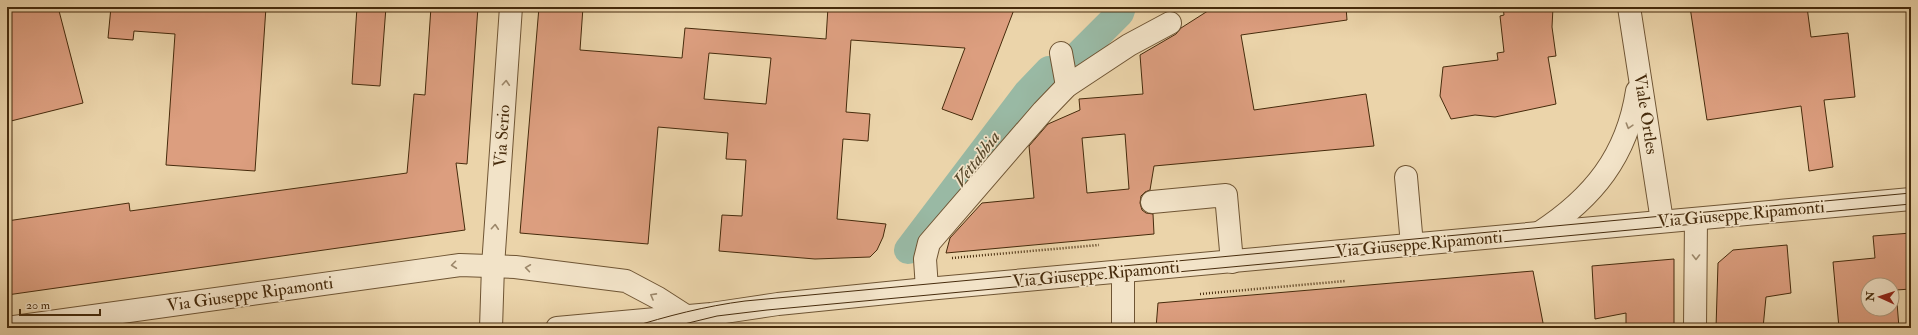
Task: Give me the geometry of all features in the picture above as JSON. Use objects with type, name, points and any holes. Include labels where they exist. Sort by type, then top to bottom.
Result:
[{"type":"street","name":"Via Serio","points":[[493,266],[511,7]]},
{"type":"street","name":"Viale Ortles","points":[[1629,7],[1662,221]]},
{"type":"street","points":[[927,289],[925,259],[929,243],[1043,111],[1066,86],[1129,45],[1170,23]]},
{"type":"street","points":[[1061,53],[1066,86]]},
{"type":"street","points":[[1539,233],[1569,211],[1587,195],[1601,180],[1616,157],[1627,133],[1634,111],[1640,74]]},
{"type":"street","points":[[1406,177],[1412,245]]},
{"type":"street","points":[[1152,202],[1226,195],[1232,262]]},
{"type":"street","name":"Via Giuseppe Ripamonti","points":[[558,328],[679,322],[778,304],[927,289],[1911,199]]},
{"type":"street","points":[[1695,328],[1696,218]]},
{"type":"street","name":"Via Giuseppe Ripamonti","points":[[7,328],[460,264],[516,266],[626,281],[658,298],[679,322]]},
{"type":"street","points":[[491,328],[493,266]]},
{"type":"street","points":[[1122,272],[1123,328]]},
{"type":"path","points":[[952,258],[1099,244]]},
{"type":"path","points":[[1200,294],[1345,281]]},
{"type":"building","points":[[7,7],[58,7],[83,103],[7,122]]},
{"type":"building","points":[[111,7],[266,7],[255,171],[166,165],[175,34],[134,31],[133,40],[108,38]]},
{"type":"building","points":[[357,7],[386,7],[380,86],[352,84]]},
{"type":"building","points":[[431,7],[478,7],[467,164],[456,163],[465,230],[7,295],[7,221],[129,203],[130,211],[407,173],[414,94],[425,95]]},
{"type":"building","points":[[539,7],[583,7],[580,50],[682,58],[685,28],[826,39],[828,7],[1015,7],[972,120],[942,109],[965,48],[851,40],[846,112],[870,114],[868,141],[843,139],[837,219],[886,224],[883,237],[877,250],[870,257],[815,259],[719,251],[722,215],[742,216],[746,160],[726,159],[728,133],[658,127],[648,244],[520,233]],"holes":[[[709,53],[771,58],[766,104],[704,99]]]},
{"type":"building","points":[[1214,7],[1346,7],[1347,20],[1241,35],[1254,110],[1366,94],[1374,146],[1154,166],[1150,190],[1141,196],[1140,203],[1142,210],[1146,213],[1153,214],[1154,234],[946,253],[950,238],[982,203],[1034,198],[1029,146],[1048,124],[1080,110],[1079,99],[1143,94],[1140,55],[1176,34],[1181,28]],"holes":[[[1125,134],[1129,189],[1087,193],[1082,138]]]},
{"type":"building","points":[[1503,7],[1553,7],[1552,27],[1556,56],[1548,57],[1556,104],[1495,117],[1475,115],[1451,119],[1440,96],[1443,67],[1498,60],[1497,53],[1504,52],[1500,16],[1504,15]]},
{"type":"building","points":[[1690,7],[1807,7],[1811,37],[1848,33],[1855,97],[1824,100],[1833,167],[1809,171],[1801,106],[1707,120]]},
{"type":"building","points":[[1911,233],[1911,289],[1900,290],[1900,277],[1860,277],[1860,317],[1898,317],[1899,328],[1839,328],[1833,262],[1875,258],[1873,236]]},
{"type":"building","points":[[1787,245],[1791,293],[1766,297],[1763,328],[1716,328],[1718,263],[1733,250]]},
{"type":"building","points":[[1674,259],[1674,328],[1626,328],[1626,313],[1595,319],[1592,266]]},
{"type":"building","points":[[1533,271],[1544,328],[1156,328],[1158,303]]},
{"type":"waterway","name":"Vettabbia","points":[[1078,55],[1120,13],[1122,7]]},
{"type":"waterway","name":"Vettabbia","points":[[908,250],[1027,93],[1049,70]]},
{"type":"tram line","points":[[629,328],[687,312],[745,301],[1911,193]]},
{"type":"tram line","points":[[668,328],[717,316],[767,310],[1911,204]]}]
